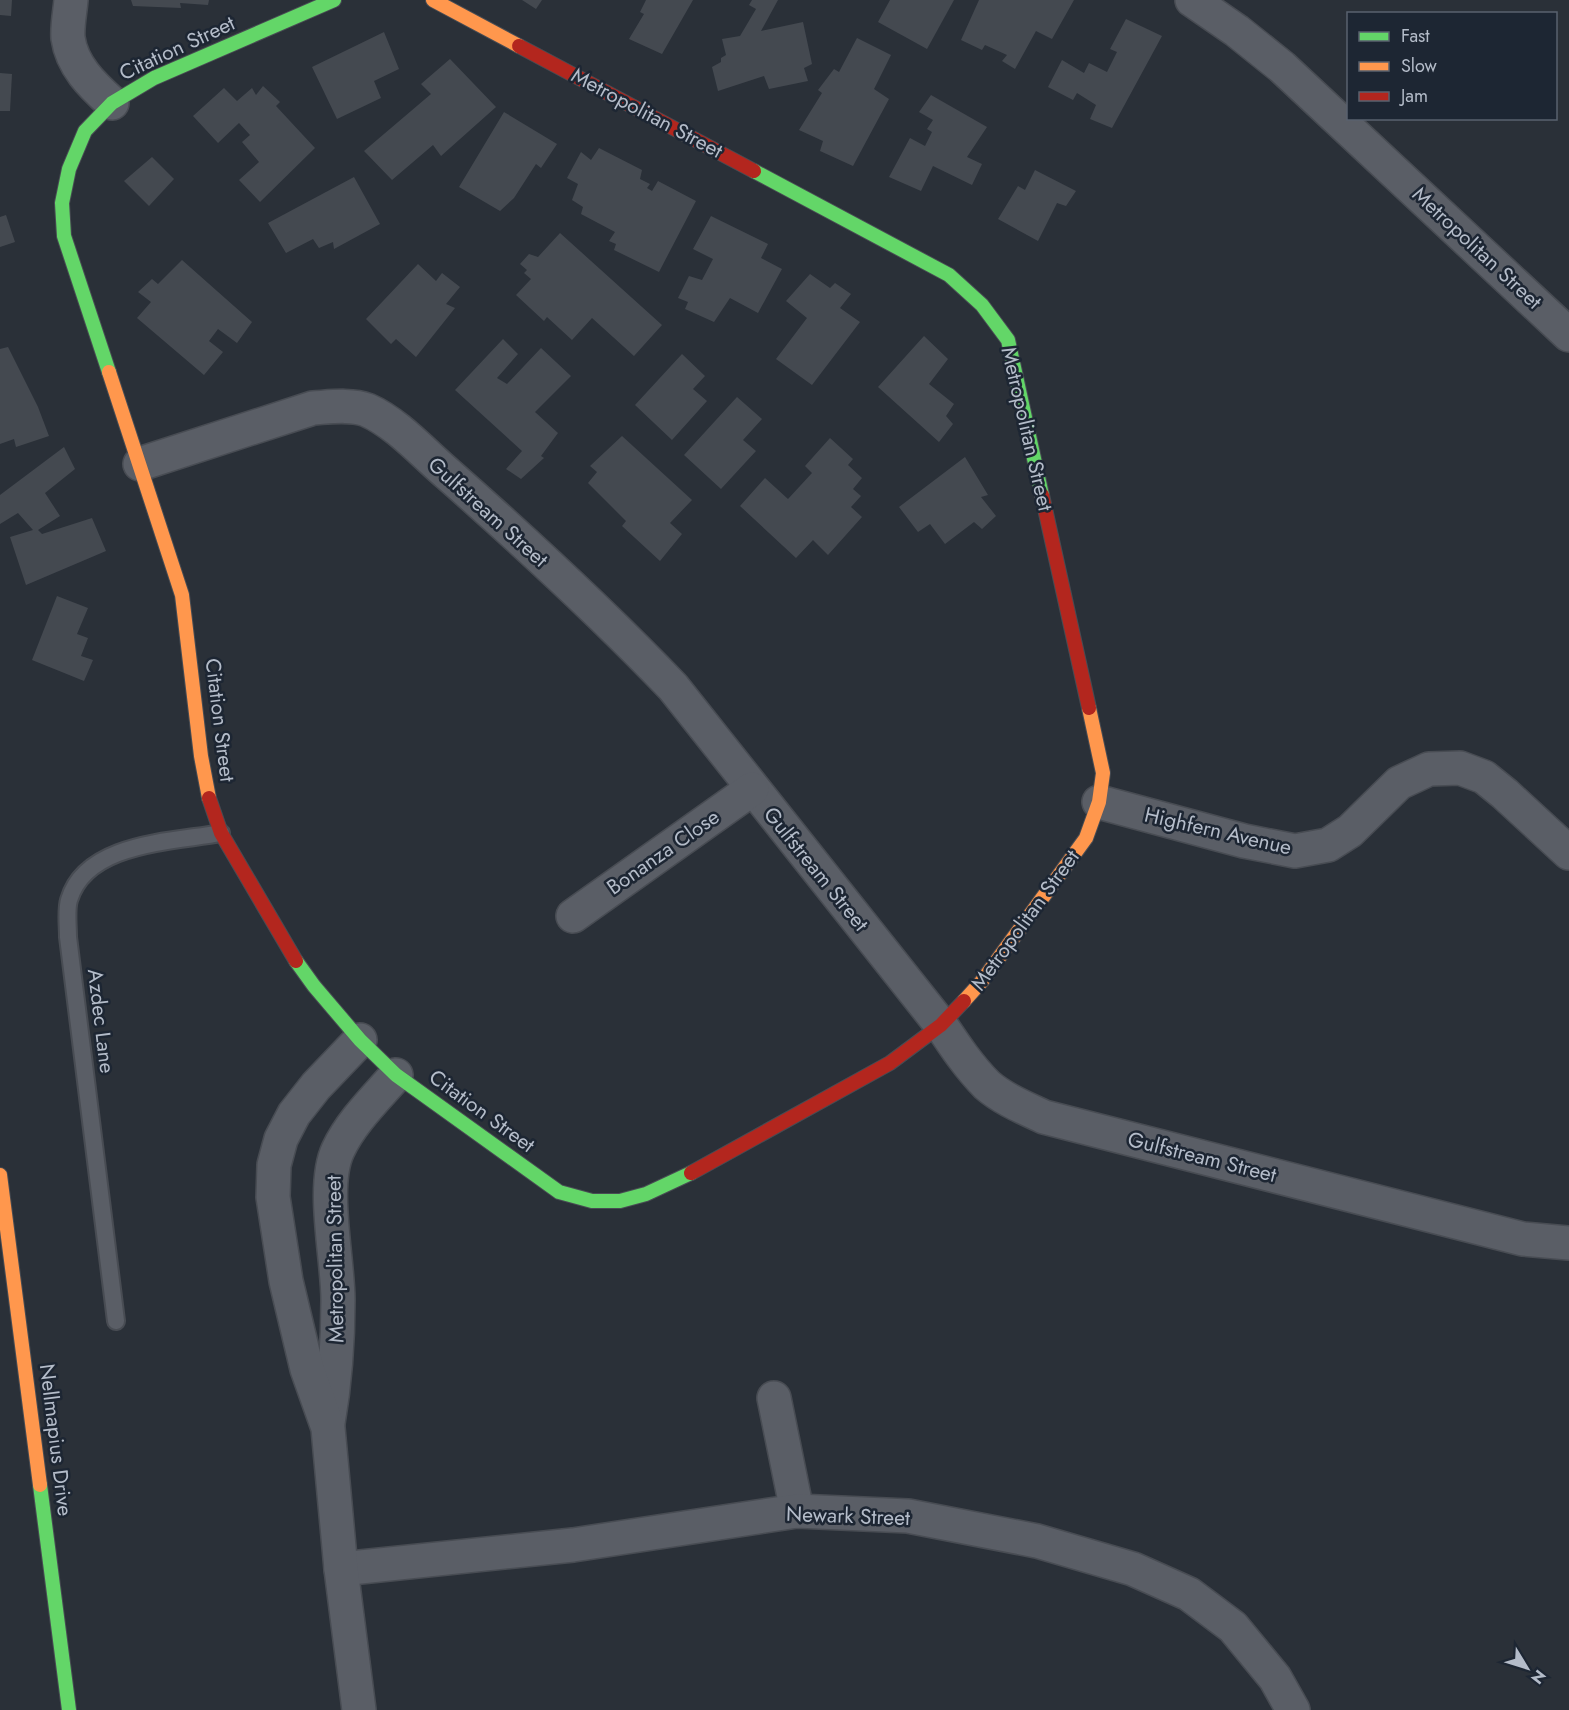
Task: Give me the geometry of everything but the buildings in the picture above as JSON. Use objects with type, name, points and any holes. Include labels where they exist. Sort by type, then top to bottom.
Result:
[{"type":"street","points":[[70,0],[68,37],[75,61],[90,82],[112,103]]},
{"type":"street","name":"Citation Street","points":[[334,0],[154,78],[112,103],[85,131],[69,169],[62,203],[64,236],[182,595],[201,756],[209,797],[221,833],[286,946],[314,986],[360,1040],[396,1075],[559,1192],[585,1201],[620,1202],[645,1195],[678,1180],[890,1063],[941,1025]]},
{"type":"street","name":"Metropolitan Street","points":[[433,0],[949,275],[976,297],[1008,340],[1103,773],[1099,802],[1086,838],[982,981],[941,1025]]},
{"type":"street","name":"Metropolitan Street","points":[[1192,0],[1237,31],[1282,67],[1569,335]]},
{"type":"street","name":"Gulfstream Street","points":[[140,464],[313,408],[340,406],[365,410],[386,420],[481,504],[674,687],[752,789],[941,1025],[965,1061],[988,1086],[1014,1103],[1044,1117],[1523,1239],[1569,1243]]},
{"type":"street","name":"Highfern Avenue","points":[[1099,802],[1244,841],[1295,851],[1328,845],[1350,831],[1399,783],[1429,769],[1460,768],[1485,777],[1569,853]]},
{"type":"street","name":"Bonanza Close","points":[[573,916],[752,789]]},
{"type":"street","name":"Metropolitan Street","points":[[328,1428],[307,1369],[285,1281],[273,1197],[274,1165],[281,1139],[294,1114],[316,1086],[360,1040]]},
{"type":"street","name":"Metropolitan Street","points":[[359,1710],[341,1569],[328,1428],[336,1361],[338,1300],[330,1181],[336,1153],[348,1131],[396,1075]]},
{"type":"street","name":"Nellmapius Drive","points":[[0,1175],[69,1710]]},
{"type":"street","points":[[774,1398],[797,1511]]},
{"type":"street","name":"Newark Street","points":[[341,1569],[573,1545],[797,1511],[908,1516],[1037,1541],[1133,1569],[1189,1594],[1233,1627],[1275,1678],[1293,1710]]},
{"type":"lane","name":"Azdec Lane","points":[[116,1321],[68,937],[69,900],[82,877],[106,858],[140,846],[221,833]]},
{"type":"traffic: fast","points":[[109,372],[64,236],[62,203],[69,169],[85,131],[112,103],[154,78],[334,0]]},
{"type":"traffic: fast","points":[[754,171],[949,275],[982,305],[1008,340],[1042,495]]},
{"type":"traffic: fast","points":[[296,961],[360,1040],[396,1075],[559,1192],[592,1201],[620,1201],[646,1194],[691,1173]]},
{"type":"traffic: fast","points":[[40,1485],[69,1710]]},
{"type":"traffic: slow","points":[[433,0],[519,46]]},
{"type":"traffic: slow","points":[[109,372],[182,595],[201,756],[209,798]]},
{"type":"traffic: slow","points":[[964,1001],[982,981],[1086,838],[1099,802],[1103,773],[1089,708]]},
{"type":"traffic: slow","points":[[0,1175],[40,1485]]},
{"type":"traffic: jam","points":[[519,46],[754,171]]},
{"type":"traffic: jam","points":[[1042,495],[1089,708]]},
{"type":"traffic: jam","points":[[209,798],[221,833],[296,961]]},
{"type":"traffic: jam","points":[[691,1173],[890,1063],[941,1025],[964,1001]]}]
